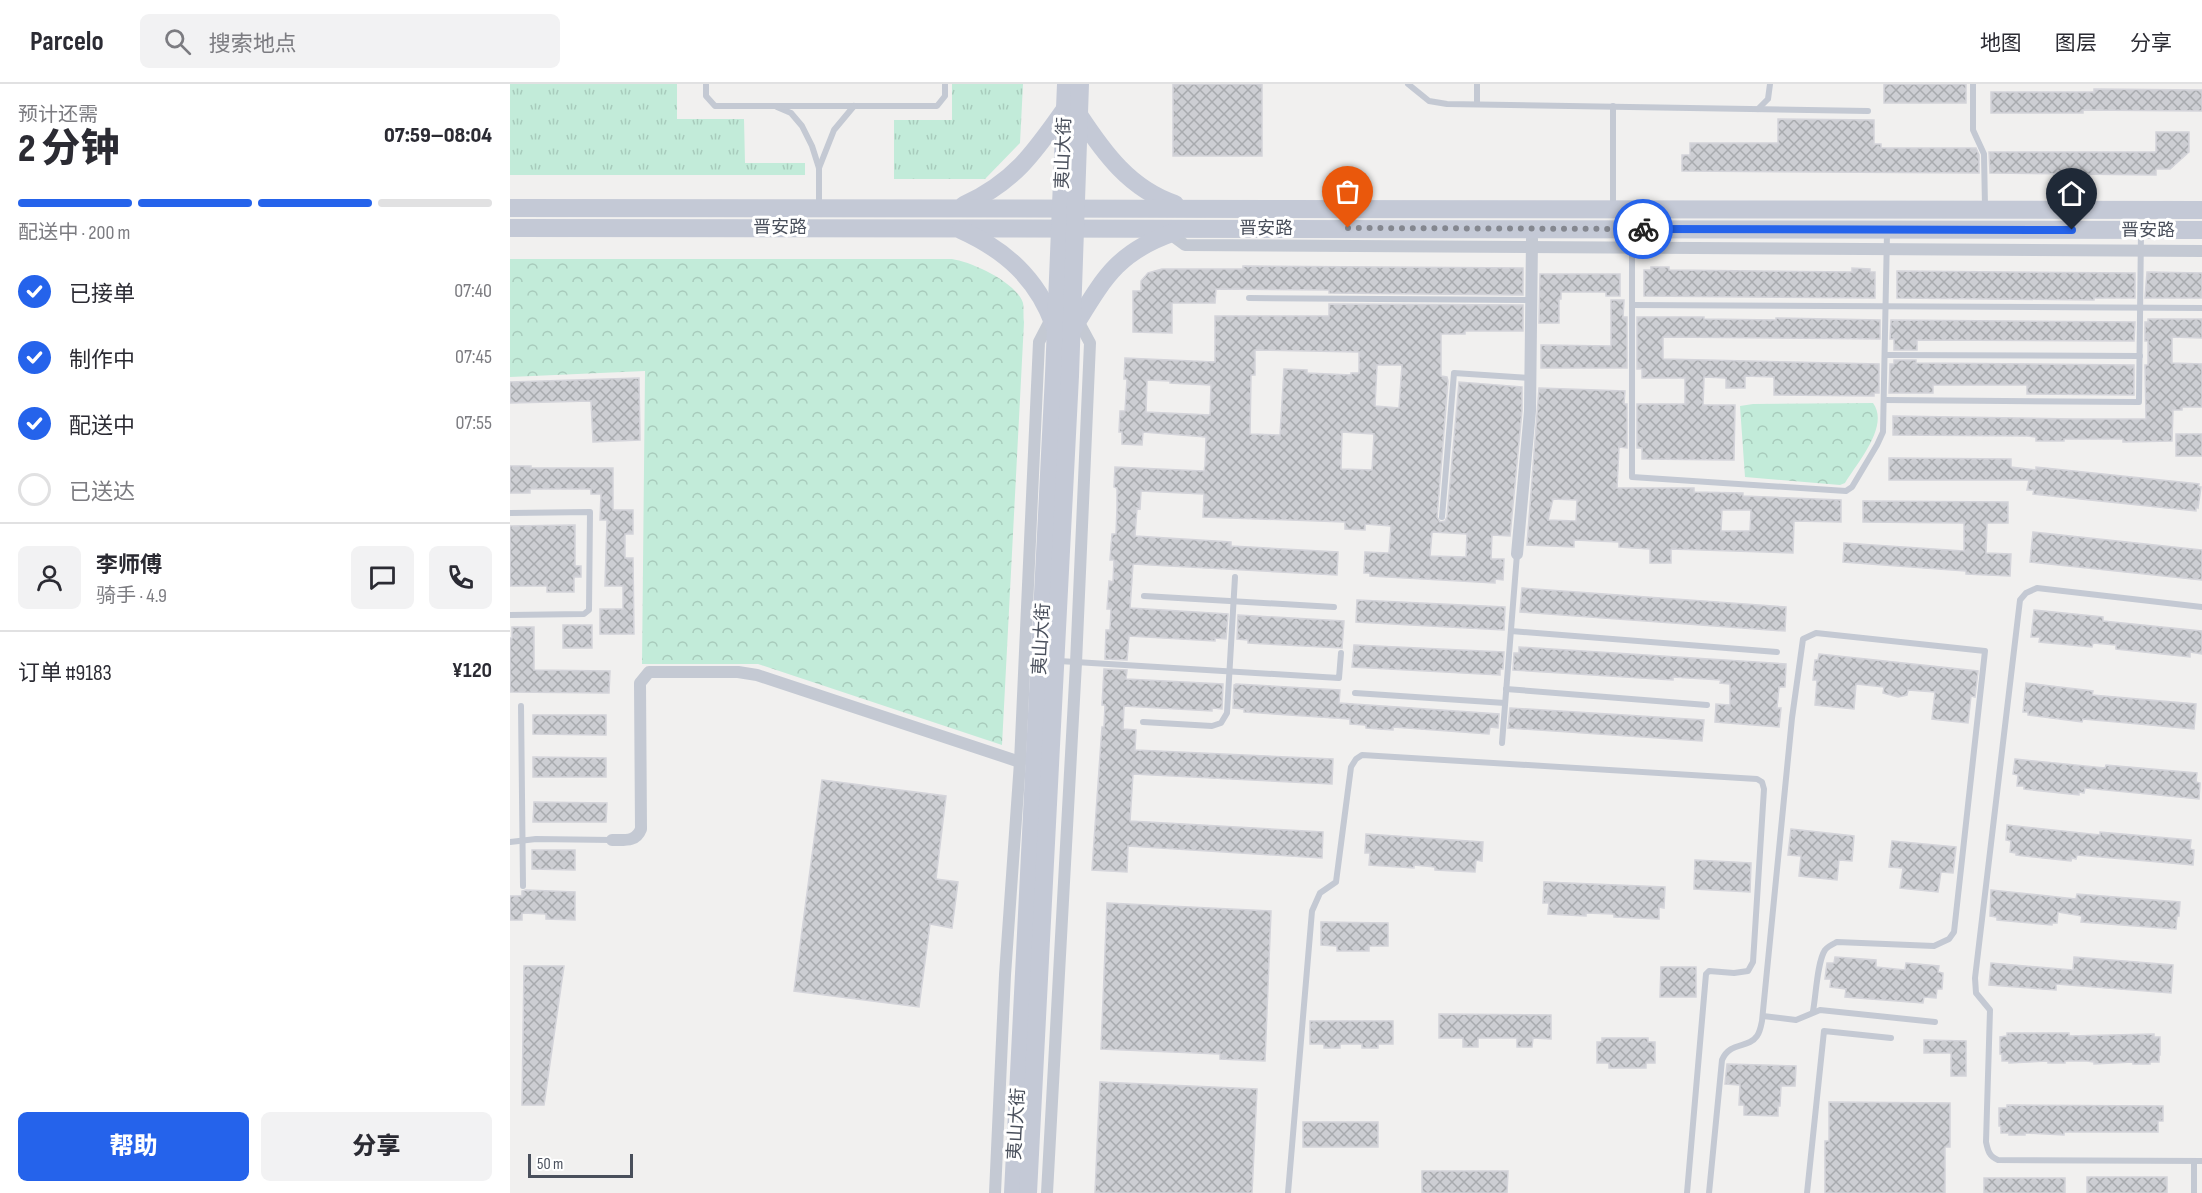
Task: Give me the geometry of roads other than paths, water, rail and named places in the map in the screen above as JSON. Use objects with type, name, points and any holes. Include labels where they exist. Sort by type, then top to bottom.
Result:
[{"type":"main road","name":"夷山大街","points":[[1066,84],[1072,112]]},
{"type":"main road","name":"夷山大街","points":[[1028,1193],[1055,661],[1072,112],[1080,84]]},
{"type":"main road","points":[[959,207],[987,194],[1020,169],[1072,112],[1119,170],[1153,194],[1185,208]]},
{"type":"main road","name":"晋安路","points":[[510,208],[2202,210]]},
{"type":"main road","name":"晋安路","points":[[510,228],[1067,228],[1532,238],[1632,229],[2202,230]]},
{"type":"main road","points":[[957,228],[989,243],[1007,256],[1064,320],[1121,260],[1173,230]]},
{"type":"main road","name":"夷山大街","points":[[1013,1193],[1064,320]]},
{"type":"street","points":[[1517,554],[1532,378],[1532,238],[1632,248],[2202,252]]},
{"type":"street","points":[[994,1193],[1005,975],[1020,762],[1039,342],[1064,320],[1090,343],[1076,663],[1047,1193]]},
{"type":"street","points":[[612,840],[629,840],[639,834],[641,829],[640,683],[650,672],[738,672],[757,675],[1020,762]]},
{"type":"lane","points":[[706,84],[706,96],[715,106],[938,106],[945,96],[945,84]]},
{"type":"lane","points":[[1408,84],[1429,100],[1447,104],[1868,111]]},
{"type":"lane","points":[[1477,84],[1477,104]]},
{"type":"lane","points":[[1757,109],[1768,99],[1770,84]]},
{"type":"lane","points":[[1972,84],[1972,130],[1984,154],[1986,164],[1985,210]]},
{"type":"lane","points":[[774,106],[791,113],[802,126],[812,146],[819,168],[819,207]]},
{"type":"lane","points":[[819,168],[834,130],[854,106]]},
{"type":"lane","points":[[1613,106],[1613,209]]},
{"type":"lane","points":[[1632,229],[1632,477],[1845,491],[1852,487],[1883,432],[1887,230]]},
{"type":"lane","points":[[1885,400],[2139,402],[2141,230]]},
{"type":"lane","points":[[1249,298],[1532,300]]},
{"type":"lane","points":[[1632,305],[2202,308]]},
{"type":"lane","points":[[1885,355],[2140,356]]},
{"type":"lane","points":[[1442,517],[1454,373],[1532,378]]},
{"type":"lane","points":[[510,513],[590,512],[589,610],[584,614],[510,615]]},
{"type":"lane","points":[[1502,743],[1517,554]]},
{"type":"lane","points":[[1143,722],[1212,726],[1221,723],[1227,713],[1235,577]]},
{"type":"lane","points":[[2202,607],[2037,588],[2026,593],[2020,600],[1975,978],[1976,993],[1990,1010],[1986,1142],[1993,1158],[1998,1160],[2202,1161]]},
{"type":"lane","points":[[1144,596],[1334,607]]},
{"type":"lane","points":[[1511,631],[1777,652]]},
{"type":"lane","points":[[1709,1193],[1722,1060],[1725,1052],[1756,1037],[1763,1016],[1792,718],[1803,639],[1816,633],[1985,651],[1954,932],[1949,939],[1934,946],[1837,942],[1830,945],[1821,960],[1813,1011]]},
{"type":"lane","points":[[1055,661],[1339,678],[1341,653]]},
{"type":"lane","points":[[1506,689],[1707,705]]},
{"type":"lane","points":[[1355,693],[1505,703]]},
{"type":"lane","points":[[521,705],[523,886]]},
{"type":"lane","points":[[1288,1193],[1312,911],[1320,893],[1335,882],[1351,767],[1362,755],[1758,779],[1762,782],[1764,789],[1753,962],[1748,971],[1709,971],[1706,974],[1688,1193]]},
{"type":"lane","points":[[510,842],[612,840]]},
{"type":"lane","points":[[1763,1016],[1796,1020],[1820,1010],[1935,1022]]},
{"type":"lane","points":[[1807,1193],[1824,1031],[1891,1038]]},
{"type":"lane","points":[[2194,1161],[2194,1193]]}]
